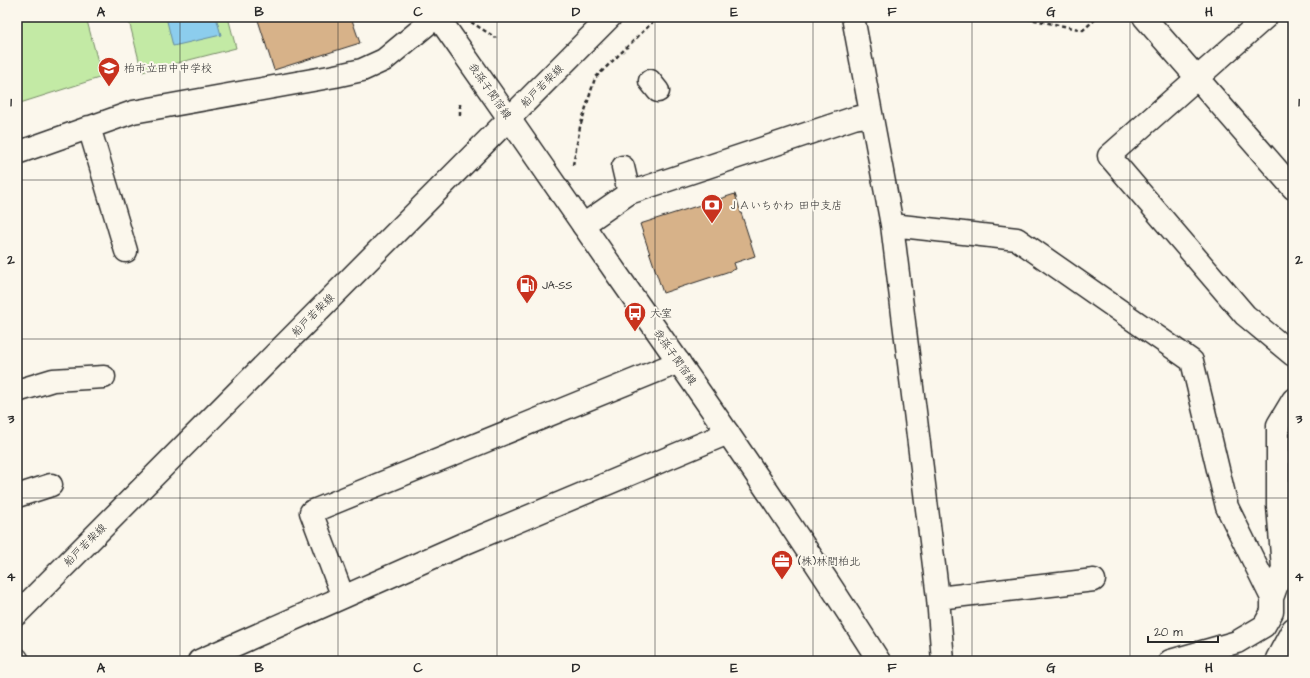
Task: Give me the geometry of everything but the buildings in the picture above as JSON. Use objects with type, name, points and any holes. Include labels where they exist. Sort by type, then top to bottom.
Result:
[{"type":"street","name":"我孫子関宿線","points":[[437,17],[510,118],[728,433],[842,602],[879,661]]},
{"type":"street","points":[[17,153],[133,112],[362,70],[384,60],[437,17]]},
{"type":"street","name":"船戸若柴線","points":[[17,614],[610,17]]},
{"type":"street","points":[[853,17],[892,225],[938,598],[943,661]]},
{"type":"street","points":[[1144,17],[1293,188]]},
{"type":"street","points":[[1266,17],[1109,156],[1245,315],[1293,355]]},
{"type":"street","points":[[583,225],[629,193],[683,166],[740,146],[871,115]]},
{"type":"street","points":[[89,127],[126,251]]},
{"type":"street","points":[[623,167],[629,193]]},
{"type":"street","points":[[892,225],[1017,238],[1192,360],[1227,507],[1272,598]]},
{"type":"street","points":[[343,597],[311,512],[679,362]]},
{"type":"street","points":[[17,391],[53,380],[104,377]]},
{"type":"street","points":[[1170,661],[1237,642],[1264,626],[1272,612],[1272,598],[1282,568],[1278,506],[1278,425],[1293,400]]},
{"type":"street","points":[[199,661],[463,544],[728,433]]},
{"type":"street","points":[[17,496],[51,485]]},
{"type":"street","points":[[938,598],[1094,580]]},
{"type":"street","points":[[1277,661],[1293,629]]},
{"type":"path","points":[[467,17],[470,22],[496,38]]},
{"type":"path","points":[[573,165],[580,127],[594,78],[658,17]]},
{"type":"path","points":[[1020,17],[1083,30],[1098,17]]},
{"type":"path","points":[[460,104],[460,116]]},
{"type":"green space","points":[[17,17],[86,17],[102,77],[17,104]]},
{"type":"green space","points":[[146,17],[228,17],[236,48],[142,72],[129,21]]},
{"type":"water","points":[[166,17],[216,17],[221,35],[173,46]]},
{"type":"place","name":"柏市立田中中学校","points":[[109,88]]},
{"type":"place","name":"ＪＡいちかわ 田中支店","points":[[712,224]]},
{"type":"place","name":"JA-SS","points":[[527,304]]},
{"type":"place","name":"大室","points":[[635,332]]},
{"type":"place","name":"(株)林間柏北","points":[[782,580]]}]
